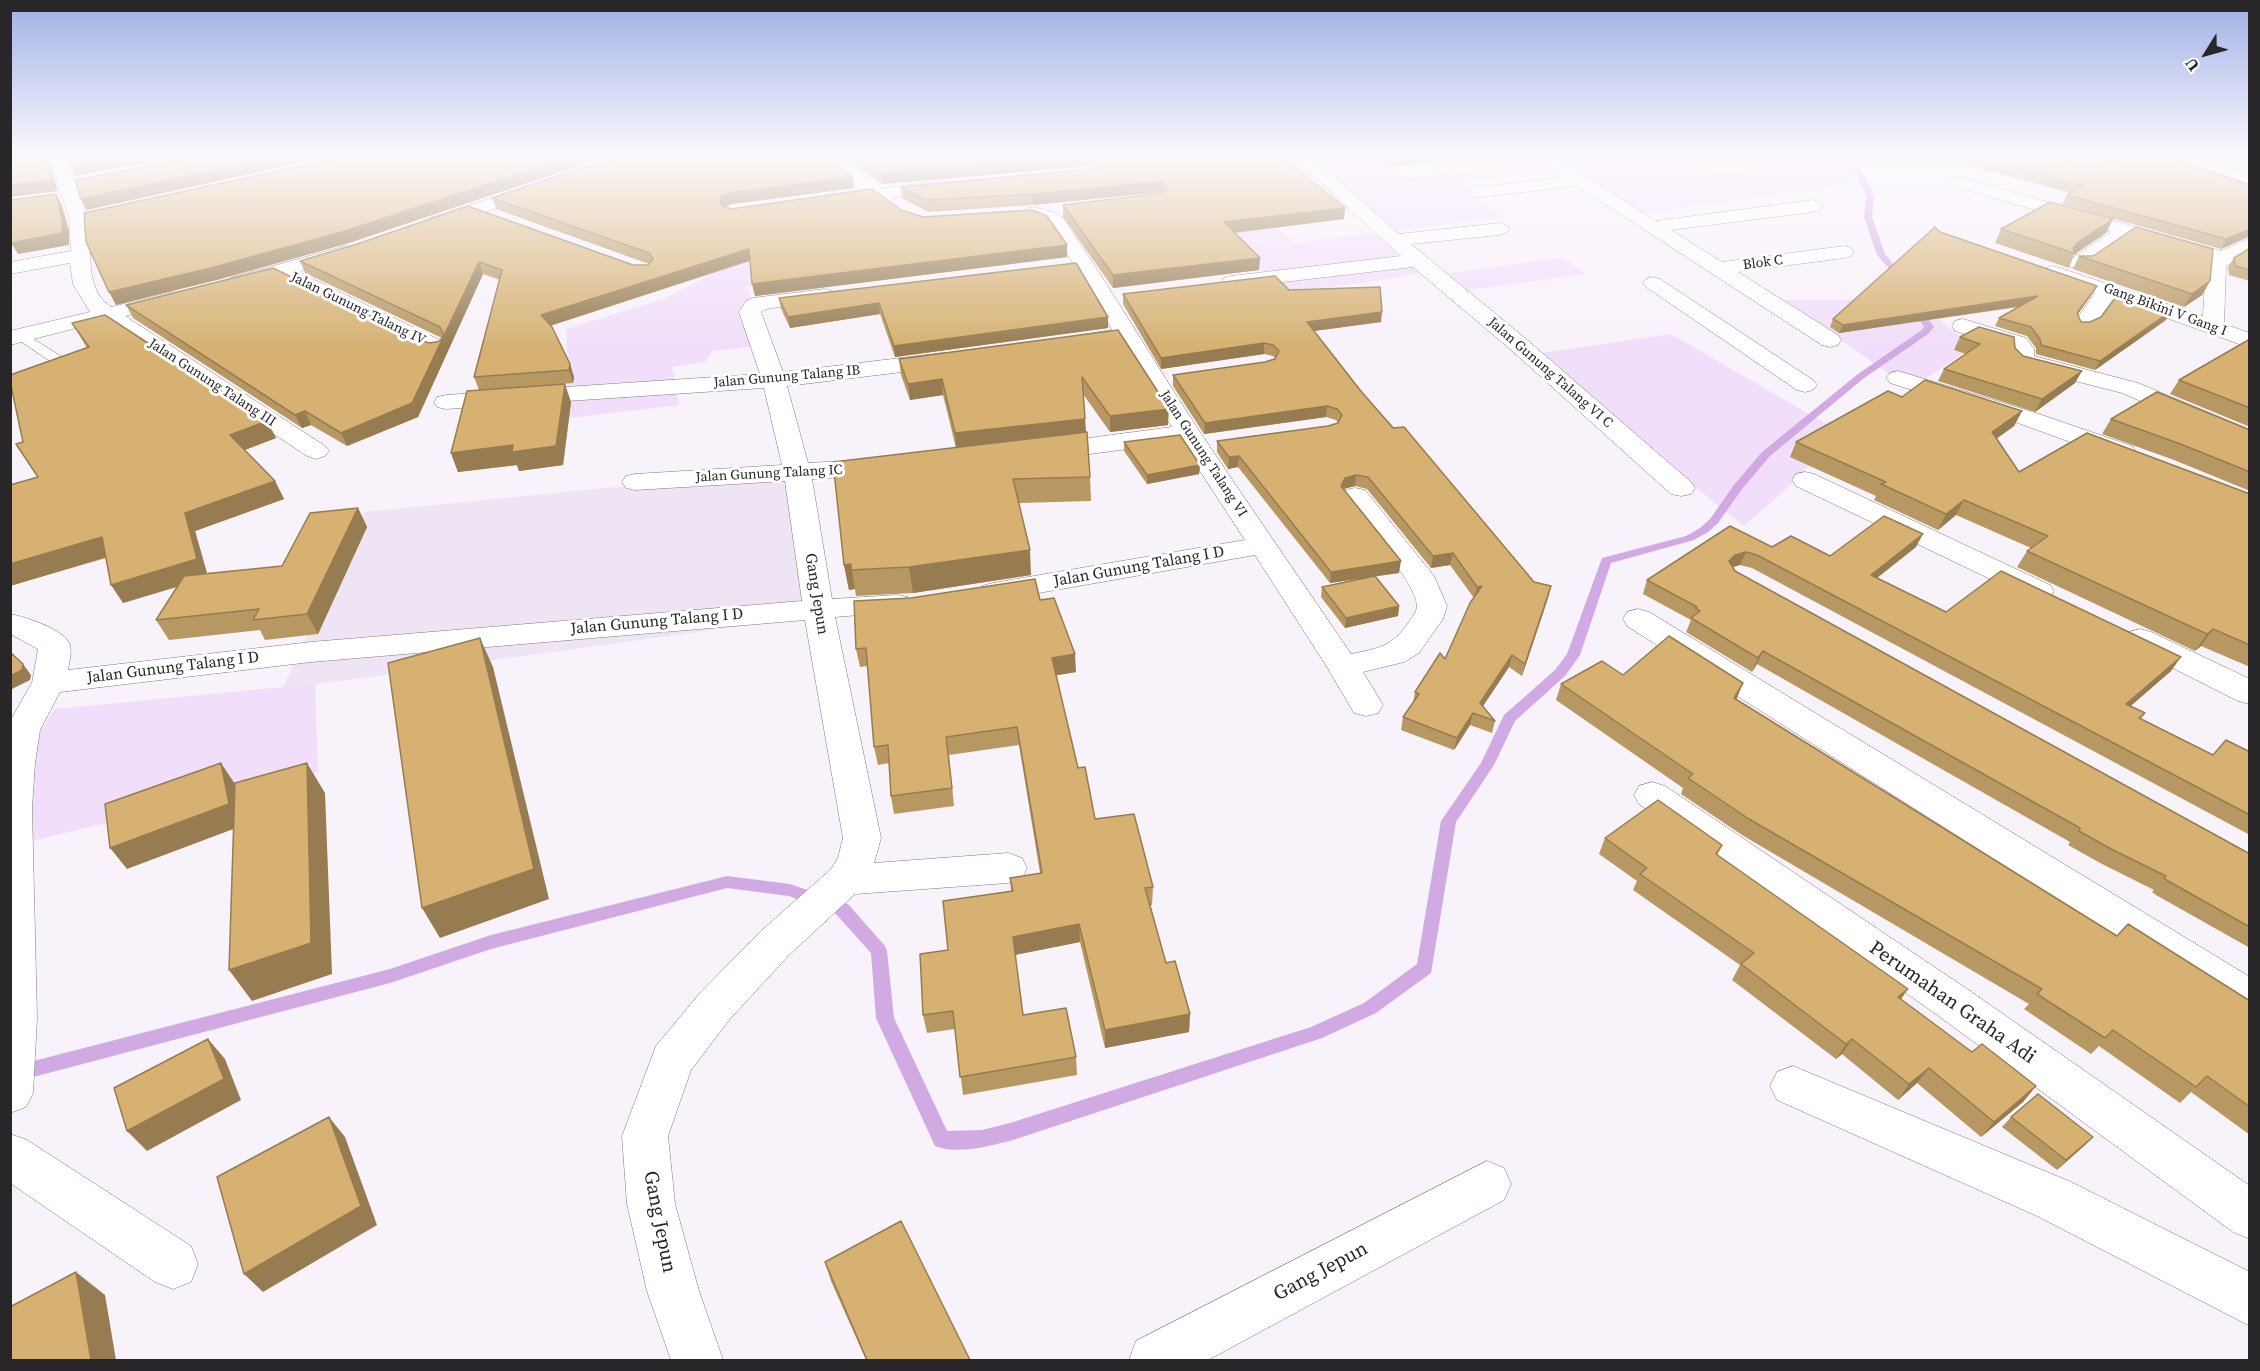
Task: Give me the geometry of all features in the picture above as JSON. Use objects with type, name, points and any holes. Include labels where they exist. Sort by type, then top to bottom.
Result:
[{"type":"street","points":[[84,219],[78,220],[79,255],[86,293],[107,315]]},
{"type":"street","points":[[414,230],[447,219]]},
{"type":"street","points":[[500,219],[506,221]]},
{"type":"street","name":"Jalan Gunung Talang VI","points":[[1051,219],[1056,222],[1071,265],[1117,295],[1126,335],[1165,377],[1263,545],[1366,705]]},
{"type":"street","name":"Jalan Gunung Talang VI C","points":[[1372,219],[1681,488]]},
{"type":"street","points":[[1638,219],[1830,340]]},
{"type":"street","points":[[1651,227],[1713,219]]},
{"type":"street","points":[[2088,219],[2126,230],[2240,251]]},
{"type":"street","points":[[1396,240],[1499,228]]},
{"type":"street","points":[[2078,263],[2126,230]]},
{"type":"street","points":[[220,287],[363,246]]},
{"type":"street","points":[[2213,327],[2217,264],[2240,251]]},
{"type":"street","name":"Blok C","points":[[1718,269],[1844,252]]},
{"type":"street","points":[[10,268],[79,255]]},
{"type":"street","points":[[1209,285],[1417,260]]},
{"type":"street","name":"Gang Bikini V Gang I","points":[[2030,264],[2250,341]]},
{"type":"street","name":"Jalan Gunung Talang IV","points":[[280,271],[436,347]]},
{"type":"street","points":[[1653,283],[1805,386]]},
{"type":"street","points":[[2085,323],[2104,296],[2112,291]]},
{"type":"street","name":"Gang Jepun","points":[[696,1360],[673,1291],[651,1204],[645,1136],[672,1060],[715,1006],[775,943],[841,884],[857,859],[862,838],[818,609],[797,471],[774,380],[750,312],[751,308],[768,302],[849,292]]},
{"type":"street","points":[[16,336],[187,295]]},
{"type":"street","points":[[1713,324],[1787,313]]},
{"type":"street","name":"Jalan Gunung Talang III","points":[[107,315],[316,451]]},
{"type":"street","points":[[1963,326],[2018,343],[2023,349],[2022,358],[2025,361],[2130,388],[2250,440]]},
{"type":"street","points":[[1057,345],[1126,335]]},
{"type":"street","name":"Jalan Gunung Talang IB","points":[[446,402],[774,380],[965,357]]},
{"type":"street","points":[[1898,378],[2026,418],[2149,462]]},
{"type":"street","points":[[1023,454],[1202,440]]},
{"type":"street","name":"Jalan Gunung Talang IC","points":[[635,482],[898,466]]},
{"type":"street","points":[[1805,480],[2059,600]]},
{"type":"street","points":[[1343,666],[1393,656],[1408,646],[1428,619],[1432,606],[1423,582],[1355,496]]},
{"type":"street","name":"Jalan Gunung Talang I D","points":[[967,596],[1263,545]]},
{"type":"street","name":"Jalan Gunung Talang I D","points":[[48,683],[311,652],[924,602]]},
{"type":"street","points":[[1638,618],[2250,999]]},
{"type":"street","points":[[10,623],[38,634],[54,645],[54,659],[48,683],[17,733],[14,808],[15,1018],[10,1093]]},
{"type":"street","points":[[2112,626],[2250,693]]},
{"type":"street","name":"Perumahan Graha Adi","points":[[1652,795],[1955,1004],[2250,1215]]},
{"type":"street","points":[[841,884],[1008,868]]},
{"type":"street","points":[[1793,1086],[2054,1198],[2250,1300]]},
{"type":"street","points":[[10,1156],[173,1264]]},
{"type":"street","name":"Gang Jepun","points":[[1155,1360],[1487,1184]]},
{"type":"lane","points":[[16,336],[68,367]]},
{"type":"shaded area","points":[[1218,219],[1307,219],[1274,225],[1295,243],[1395,230],[1381,219],[1494,219],[1396,230],[1441,269],[1370,282],[1279,293]]},
{"type":"shaded area","points":[[746,251],[761,284],[747,287],[770,345],[712,351],[705,362],[672,367],[679,405],[569,418],[566,329],[664,299],[714,273],[718,258]]},
{"type":"shaded area","points":[[1563,257],[1586,274],[1461,291],[1444,274]]},
{"type":"shaded area","points":[[1914,299],[1973,347],[1910,389],[1785,300]]},
{"type":"shaded area","points":[[1671,334],[1835,429],[1806,469],[1744,526],[1529,355]]},
{"type":"shaded area","points":[[806,468],[822,615],[282,689],[365,512]]},
{"type":"shaded area","points":[[315,684],[318,772],[11,846],[13,770],[55,709]]},
{"type":"building","points":[[10,219],[62,219],[62,233],[11,243]]},
{"type":"building","points":[[84,219],[382,219],[211,268],[109,292],[86,242]]},
{"type":"building","points":[[430,219],[504,219],[633,265],[648,265],[653,259],[649,253],[552,219],[1049,219],[1067,245],[752,284],[749,249],[541,315],[552,327],[570,364],[569,370],[474,377],[502,270],[479,262],[412,403],[341,433],[305,411],[295,415],[126,305],[273,268],[430,343],[440,341],[444,335],[440,327],[300,261]]},
{"type":"building","points":[[1073,219],[1250,219],[1224,222],[1260,258],[1113,275]]},
{"type":"building","points":[[2019,219],[2113,219],[2077,243],[2073,249],[2076,254],[2001,229]]},
{"type":"building","points":[[2154,219],[2250,219],[2250,229],[2226,239]]},
{"type":"building","points":[[1935,227],[1940,232],[2097,286],[2077,313],[2081,322],[2090,322],[2101,317],[2119,293],[2171,311],[2100,361],[2041,345],[2040,339],[2031,327],[1999,318],[2038,296],[1843,325],[1833,319]]},
{"type":"building","points":[[2136,227],[2213,249],[2210,281],[2192,294],[2079,256],[2093,256]]},
{"type":"building","points":[[2250,248],[2250,270],[2235,266],[2234,258]]},
{"type":"building","points":[[1076,263],[1108,317],[894,346],[879,303],[788,317],[779,298]]},
{"type":"building","points":[[1275,276],[1289,290],[1380,287],[1382,312],[1307,322],[1393,428],[1404,427],[1534,582],[1551,586],[1525,664],[1512,655],[1480,703],[1495,721],[1473,713],[1457,738],[1403,717],[1419,694],[1415,692],[1440,653],[1445,659],[1470,603],[1482,586],[1477,587],[1453,553],[1433,556],[1368,477],[1356,475],[1345,478],[1341,486],[1401,561],[1331,572],[1239,456],[1229,457],[1217,441],[1328,426],[1338,423],[1342,415],[1337,409],[1327,406],[1205,423],[1173,375],[1265,362],[1275,359],[1279,351],[1273,345],[1264,343],[1161,358],[1123,294]]},
{"type":"building","points":[[105,315],[267,421],[230,435],[275,481],[185,513],[197,559],[111,585],[102,537],[10,564],[10,485],[38,477],[16,444],[23,442],[10,375],[89,347],[72,323]]},
{"type":"building","points":[[1979,327],[2014,337],[2015,348],[2023,356],[2082,371],[2042,399],[1944,369],[1980,344],[1960,337]]},
{"type":"building","points":[[1118,330],[1169,409],[1110,416],[1082,377],[1085,419],[955,433],[942,379],[908,384],[899,359]]},
{"type":"building","points":[[2250,339],[2250,408],[2179,380]]},
{"type":"building","points":[[1925,380],[2022,411],[1992,432],[2019,472],[2087,433],[2250,494],[2250,645],[2213,629],[2207,634],[2027,551],[2048,536],[1964,500],[1946,514],[1881,484],[1886,482],[1796,442],[1888,391],[1902,397]]},
{"type":"building","points":[[565,384],[556,446],[512,452],[513,445],[451,453],[467,391]]},
{"type":"building","points":[[2157,392],[2250,430],[2250,472],[2111,419]]},
{"type":"building","points":[[1087,432],[1090,477],[1013,479],[1030,550],[909,567],[851,570],[851,564],[844,565],[833,462]]},
{"type":"building","points":[[1180,435],[1200,465],[1147,475],[1124,442]]},
{"type":"building","points":[[358,508],[307,614],[253,620],[259,609],[156,620],[184,576],[282,566],[310,513]]},
{"type":"building","points":[[1884,516],[1923,534],[1871,575],[1946,612],[2001,571],[2181,657],[2126,704],[2145,713],[2139,718],[2213,755],[2226,740],[2250,752],[2250,815],[1757,555],[1746,552],[1735,555],[1729,561],[1735,571],[2250,854],[2250,927],[2168,881],[2164,878],[2166,876],[2113,850],[2079,831],[2080,828],[1763,651],[1758,658],[1691,618],[1700,611],[1695,608],[1697,607],[1647,580],[1730,526],[1772,547],[1791,536],[1830,556]]},
{"type":"building","points":[[1375,576],[1399,606],[1346,618],[1322,587]]},
{"type":"building","points":[[1035,579],[1040,600],[1054,598],[1075,654],[1052,658],[1078,768],[1085,767],[1095,819],[1134,814],[1153,887],[1145,888],[1166,963],[1175,961],[1190,1014],[1105,1030],[1079,924],[1013,937],[1023,1015],[1066,1008],[1076,1057],[960,1077],[953,1011],[923,1015],[920,954],[948,950],[943,901],[1013,891],[1010,878],[1042,873],[1017,727],[946,737],[952,788],[891,796],[888,745],[874,747],[866,648],[856,649],[854,601],[911,598]]},
{"type":"building","points":[[1669,636],[1743,683],[1734,698],[2117,936],[2128,924],[2250,1001],[2250,1107],[2207,1076],[2196,1087],[2113,1030],[2105,1038],[2037,994],[2042,989],[1749,819],[1688,778],[1693,774],[1561,684],[1602,661],[1623,675]]},
{"type":"building","points":[[480,638],[534,869],[422,908],[388,663]]},
{"type":"building","points":[[10,652],[23,664],[22,670],[10,676]]},
{"type":"building","points":[[221,763],[229,804],[110,848],[105,804]]},
{"type":"building","points":[[307,763],[311,943],[229,970],[235,783]]},
{"type":"building","points":[[1658,800],[1722,845],[1716,854],[1908,989],[1898,997],[1972,1052],[1982,1044],[2036,1086],[1994,1122],[1929,1068],[1909,1084],[1852,1039],[1846,1044],[1741,964],[1754,953],[1640,874],[1647,868],[1605,838]]},
{"type":"building","points":[[208,1039],[224,1079],[127,1131],[114,1088]]},
{"type":"building","points":[[2038,1094],[2093,1137],[2066,1160],[2011,1117]]},
{"type":"building","points":[[329,1117],[361,1206],[244,1274],[217,1177]]},
{"type":"building","points":[[901,1221],[970,1360],[867,1360],[825,1262]]},
{"type":"building","points":[[76,1272],[91,1360],[10,1360],[10,1307]]},
{"type":"waterway","points":[[1869,219],[1881,255],[1892,267],[1893,283]]},
{"type":"waterway","points":[[18,1073],[390,976],[491,942],[727,882],[790,890],[842,909],[879,951],[885,1018],[942,1140],[982,1139],[1010,1132],[1316,1033],[1370,1008],[1425,968],[1449,821],[1487,765],[1509,718],[1560,673],[1573,655],[1606,561],[1690,538],[1704,530],[1714,521],[1738,487],[1766,454],[1861,376],[1925,332],[1929,327],[1925,320],[1909,311]]}]
